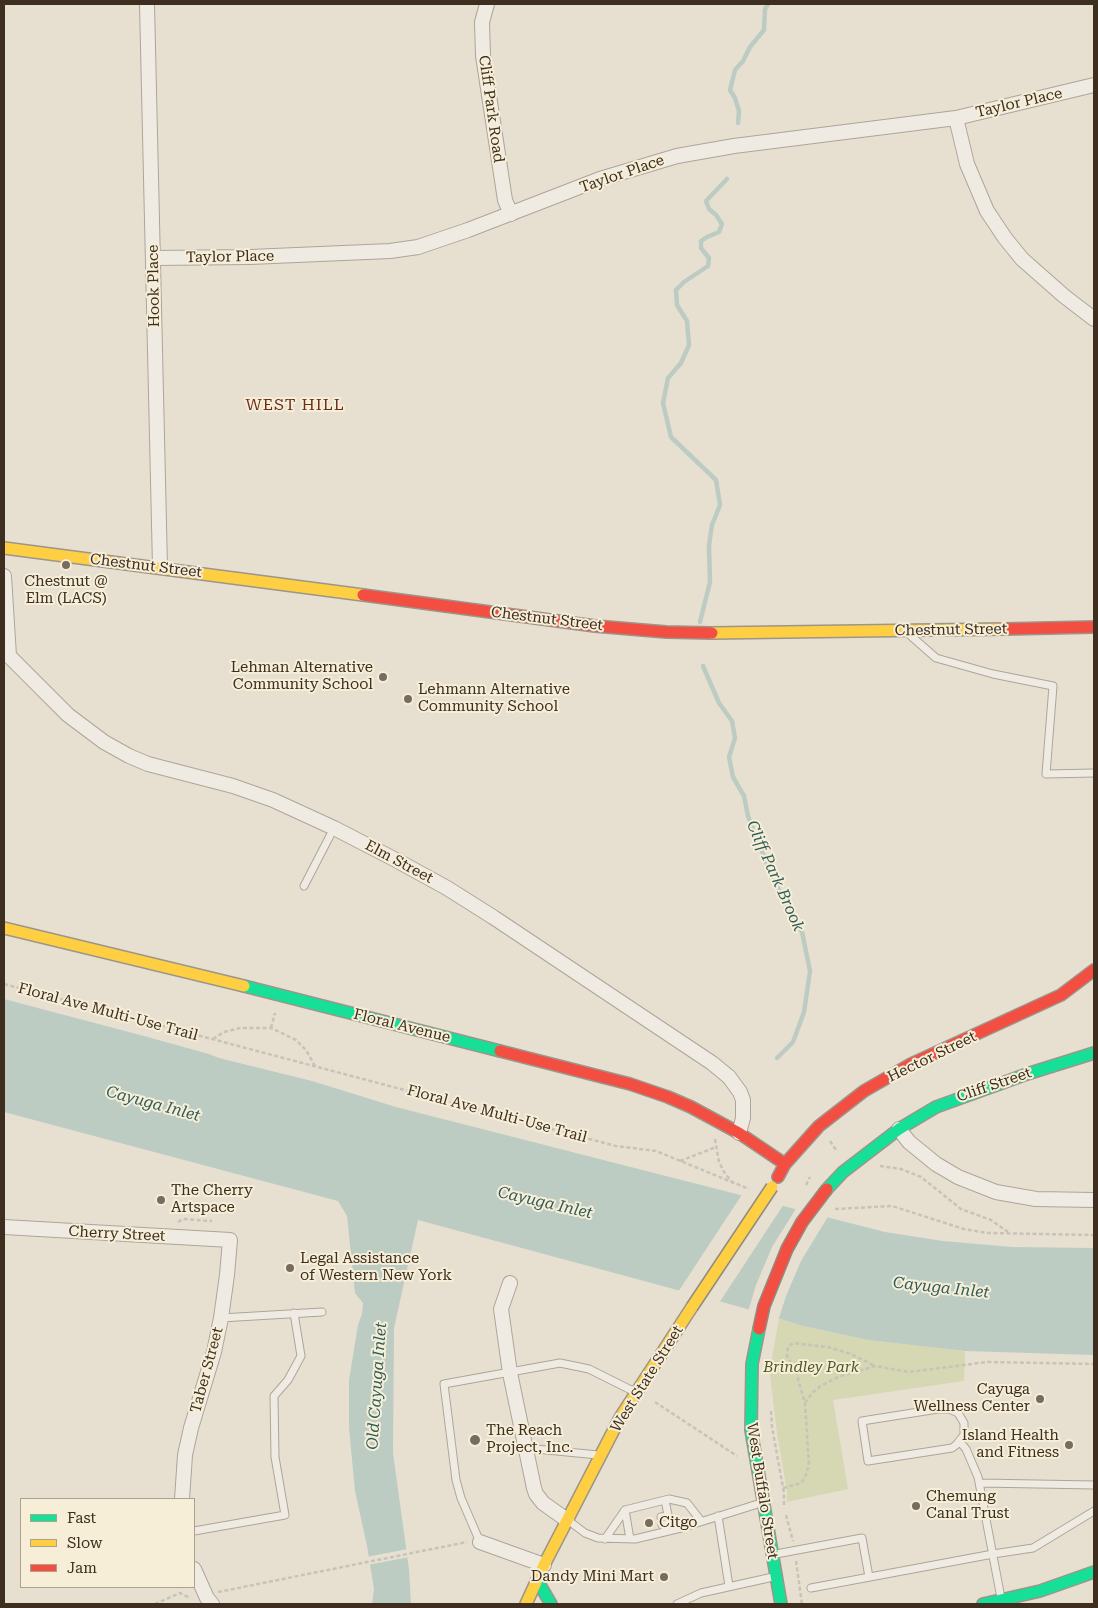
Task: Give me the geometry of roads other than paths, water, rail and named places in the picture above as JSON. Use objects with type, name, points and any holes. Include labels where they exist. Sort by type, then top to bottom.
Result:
[{"type":"main road","name":"Chestnut Street","points":[[4,548],[648,631],[742,634],[1094,628]]},
{"type":"main road","name":"Floral Avenue","points":[[4,928],[286,996],[630,1084],[668,1096],[691,1107],[738,1133],[785,1164]]},
{"type":"main road","name":"Hector Street","points":[[785,1164],[819,1126],[864,1091],[911,1064],[1061,995],[1094,970]]},
{"type":"main road","name":"Cliff Street","points":[[899,1129],[936,1107],[952,1100],[1094,1053]]},
{"type":"main road","name":"West Buffalo Street","points":[[781,1604],[762,1503],[751,1430],[752,1364],[758,1329],[766,1298],[786,1248],[802,1222],[827,1189],[843,1172],[899,1129]]},
{"type":"main road","name":"West State Street","points":[[526,1604],[600,1456],[636,1392],[732,1244],[772,1187],[785,1164]]},
{"type":"main road","points":[[983,1604],[1040,1591],[1094,1572]]},
{"type":"main road","points":[[537,1580],[551,1604]]},
{"type":"street","name":"Hook Place","points":[[147,4],[160,567]]},
{"type":"street","name":"Cliff Park Road","points":[[487,4],[482,22],[483,56],[505,200],[511,214]]},
{"type":"street","name":"Taylor Place","points":[[153,258],[250,257],[390,251],[433,243],[600,180],[677,156],[734,146],[956,118],[1094,85]]},
{"type":"street","points":[[956,118],[966,164],[988,211],[1005,238],[1022,259],[1064,296],[1094,319]]},
{"type":"street","points":[[4,576],[6,654]]},
{"type":"street","name":"Elm Street","points":[[6,654],[68,715],[104,742],[129,756],[155,766],[252,792],[334,828],[396,860],[470,902],[716,1066],[729,1077],[743,1100],[743,1118],[738,1133]]},
{"type":"street","points":[[899,1129],[909,1142],[936,1164],[958,1177],[996,1192],[1036,1199],[1094,1200]]},
{"type":"street","name":"Cherry Street","points":[[4,1227],[230,1240]]},
{"type":"street","name":"Taber Street","points":[[182,1498],[185,1455],[191,1428],[214,1352],[221,1318],[230,1240]]},
{"type":"street","points":[[510,1283],[501,1309],[510,1373],[536,1494],[543,1503],[567,1520]]},
{"type":"street","points":[[480,1542],[544,1565]]},
{"type":"street","points":[[195,1571],[210,1601]]},
{"type":"lane","points":[[907,632],[936,658],[993,674],[1053,686],[1046,774],[1094,773]]},
{"type":"lane","points":[[304,886],[334,828]]},
{"type":"lane","points":[[221,1318],[322,1312]]},
{"type":"lane","points":[[195,1531],[285,1515],[275,1457],[274,1396],[288,1380],[301,1356],[294,1313]]},
{"type":"lane","points":[[480,1542],[461,1498],[456,1480],[444,1384],[560,1363],[589,1369],[636,1392]]},
{"type":"lane","points":[[949,1409],[958,1413],[964,1423],[964,1436],[960,1442],[952,1448],[868,1461],[862,1421],[949,1409]]},
{"type":"lane","points":[[960,1442],[966,1448],[980,1482],[1001,1600]]},
{"type":"lane","points":[[526,1448],[600,1456]]},
{"type":"lane","points":[[980,1482],[1094,1485]]},
{"type":"lane","points":[[605,1539],[625,1510],[665,1500],[687,1503],[702,1521]]},
{"type":"lane","points":[[665,1500],[666,1522]]},
{"type":"lane","points":[[567,1520],[585,1533],[605,1539],[630,1535],[666,1522],[702,1521],[762,1503]]},
{"type":"lane","points":[[625,1510],[630,1535]]},
{"type":"lane","points":[[811,1588],[1034,1548],[1094,1511]]},
{"type":"lane","points":[[718,1516],[730,1586]]},
{"type":"lane","points":[[628,1523],[636,1522]]},
{"type":"lane","points":[[630,1535],[638,1530]]},
{"type":"lane","points":[[772,1555],[862,1538],[869,1577]]},
{"type":"lane","points":[[678,1604],[701,1593],[776,1577]]},
{"type":"water","points":[[4,999],[219,1058],[312,1081],[396,1107],[885,1232],[943,1241],[1012,1247],[1094,1248],[1094,1355],[965,1351],[868,1340],[803,1326],[744,1308],[418,1220],[394,1328],[393,1453],[409,1569],[411,1604],[372,1604],[374,1589],[355,1491],[349,1428],[349,1380],[363,1303],[355,1293],[347,1216],[338,1201],[4,1112]]},
{"type":"waterway","name":"Cliff Park Brook","points":[[738,123],[739,111],[730,90],[735,70],[764,30],[765,9],[768,4]]},
{"type":"waterway","name":"Cliff Park Brook","points":[[700,622],[710,582],[709,545],[712,525],[720,505],[716,480],[671,437],[663,403],[668,378],[681,363],[689,345],[687,321],[677,305],[676,290],[684,282],[708,266],[709,258],[701,248],[701,241],[719,232],[722,224],[709,209],[706,201],[727,179]]},
{"type":"waterway","name":"Cliff Park Brook","points":[[703,666],[719,703],[732,721],[735,738],[729,757],[733,777],[744,796],[748,816],[773,879],[802,932],[810,971],[804,1012],[793,1042],[777,1058]]},
{"type":"place","name":"Chestnut @ Elm (LACS)","points":[[66,565]]},
{"type":"place","name":"Lehman Alternative Community School","points":[[383,677]]},
{"type":"place","name":"Lehmann Alternative Community School","points":[[408,699]]},
{"type":"place","name":"The Cherry Artspace","points":[[161,1200]]},
{"type":"place","name":"Legal Assistance of Western New York","points":[[290,1268]]},
{"type":"place","name":"Cayuga Wellness Center","points":[[1040,1399]]},
{"type":"place","name":"The Reach Project, Inc.","points":[[475,1440]]},
{"type":"place","name":"Island Health and Fitness","points":[[1069,1445]]},
{"type":"place","name":"Chemung Canal Trust","points":[[916,1506]]},
{"type":"place","name":"Citgo","points":[[649,1523]]},
{"type":"place","name":"Dandy Mini Mart","points":[[664,1577]]},
{"type":"district","name":"WEST HILL","points":[[295,405]]},
{"type":"water label","name":"Cayuga Inlet","points":[[153,1104]]},
{"type":"water label","name":"Cayuga Inlet","points":[[545,1203]]},
{"type":"water label","name":"Cayuga Inlet","points":[[941,1288]]},
{"type":"water label","name":"Old Cayuga Inlet","points":[[377,1386]]},
{"type":"park label","name":"Brindley Park","points":[[811,1368]]}]
